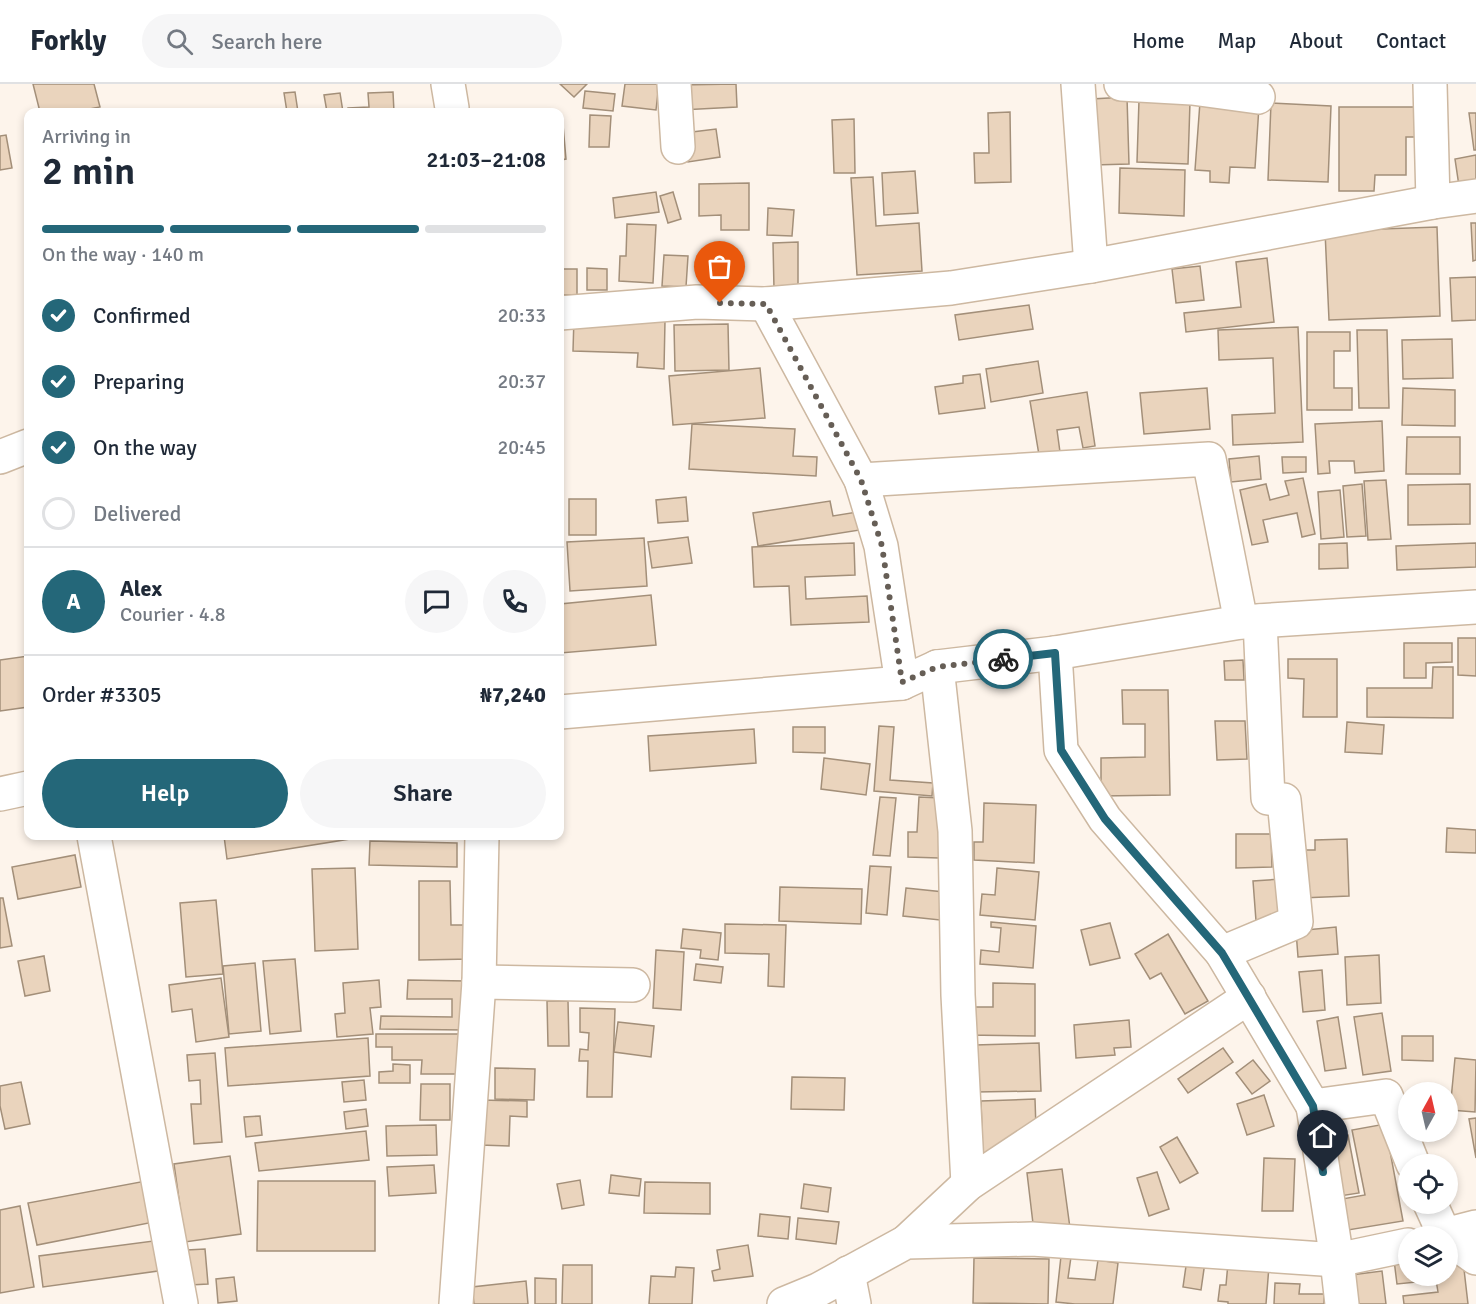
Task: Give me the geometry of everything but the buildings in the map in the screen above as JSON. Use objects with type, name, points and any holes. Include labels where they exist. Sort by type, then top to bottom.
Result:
[{"type":"street","points":[[674,84],[678,147]]},
{"type":"street","points":[[1078,84],[1091,266]]},
{"type":"street","points":[[1121,84],[1192,88],[1258,97]]},
{"type":"street","points":[[1430,84],[1433,202]]},
{"type":"street","points":[[564,313],[697,302],[766,304],[951,288],[1091,266],[1476,196]]},
{"type":"street","points":[[766,304],[861,480],[882,546],[902,682]]},
{"type":"street","points":[[0,457],[24,448]]},
{"type":"street","points":[[861,480],[1209,459],[1251,622],[1268,798],[1284,800],[1296,922],[1222,953]]},
{"type":"street","points":[[564,712],[902,682],[937,667],[1055,653],[1251,622],[1476,607]]},
{"type":"street","points":[[1055,653],[1061,750],[1105,819],[1222,953],[1313,1106],[1342,1304]]},
{"type":"street","points":[[937,667],[955,831],[958,995],[968,1184]]},
{"type":"street","points":[[0,794],[24,789]]},
{"type":"street","points":[[95,840],[181,1304]]},
{"type":"street","points":[[456,1304],[479,982],[482,840]]},
{"type":"street","points":[[479,982],[633,985]]},
{"type":"street","points":[[784,1304],[818,1290],[851,1289],[968,1184],[1249,997]]},
{"type":"street","points":[[1313,1106],[1386,1096],[1409,1154]]},
{"type":"street","points":[[1458,1232],[1476,1227]]},
{"type":"street","points":[[906,1242],[1032,1239],[1337,1260],[1398,1247]]},
{"type":"street","points":[[1458,1246],[1476,1258]]},
{"type":"way so far","points":[[720,303],[766,304],[861,480],[882,546],[902,682],[937,667],[1003,659]]},
{"type":"route","points":[[1003,659],[1055,653],[1061,750],[1105,819],[1222,953],[1313,1106],[1323,1172]]}]
